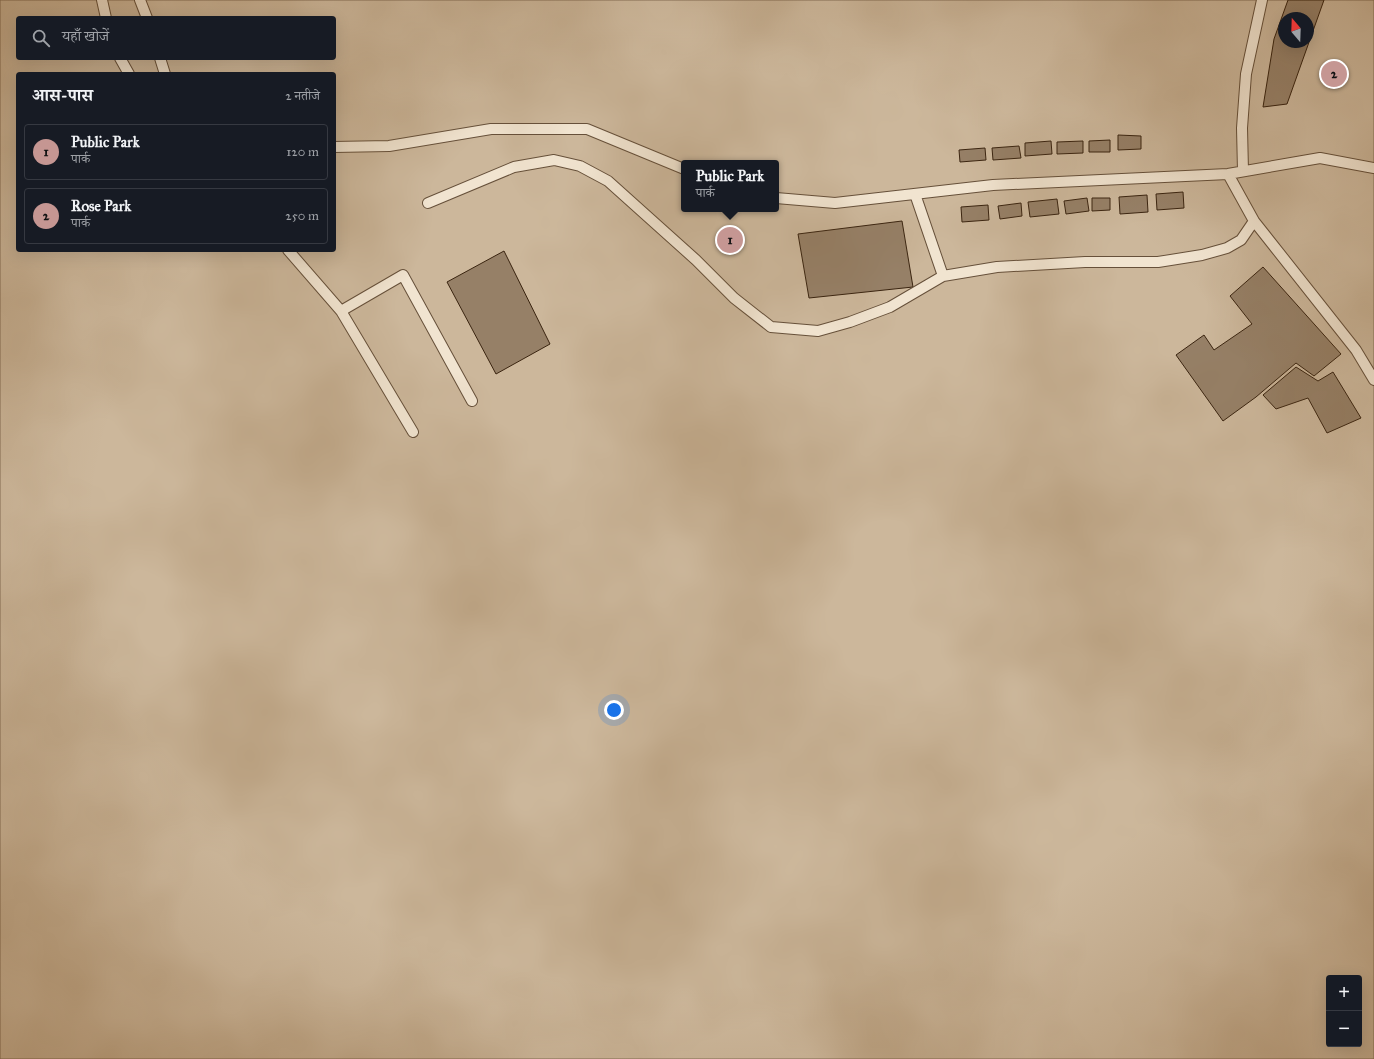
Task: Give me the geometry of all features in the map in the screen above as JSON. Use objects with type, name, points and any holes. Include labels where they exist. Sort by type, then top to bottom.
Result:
[{"type":"lane","points":[[102,0],[106,16]]},
{"type":"lane","points":[[140,0],[146,16]]},
{"type":"lane","points":[[1243,171],[1242,128],[1246,74],[1262,0]]},
{"type":"lane","points":[[121,60],[128,72]]},
{"type":"lane","points":[[160,60],[164,72]]},
{"type":"lane","points":[[336,147],[389,146],[491,129],[587,129],[681,168]]},
{"type":"lane","points":[[779,198],[835,203],[993,185],[1228,174],[1320,158],[1374,168]]},
{"type":"lane","points":[[428,203],[514,167],[554,160],[580,166],[608,181],[696,260],[734,298],[771,327],[818,331],[850,322],[890,307],[943,276],[997,267],[1085,262],[1158,262],[1202,255],[1227,248],[1241,240],[1254,221]]},
{"type":"lane","points":[[1228,174],[1254,221],[1356,350],[1374,380]]},
{"type":"lane","points":[[915,194],[943,276]]},
{"type":"lane","points":[[290,252],[341,311],[413,432]]},
{"type":"lane","points":[[341,311],[403,275],[472,401]]},
{"type":"shaded area","points":[[0,0],[1374,0],[1374,1059],[0,1059]]},
{"type":"building","points":[[1288,0],[1324,0],[1314,28],[1314,12],[1284,12]]},
{"type":"building","points":[[1278,28],[1278,48],[1307,48],[1287,104],[1263,107],[1274,39]]},
{"type":"building","points":[[1118,135],[1141,136],[1141,149],[1118,150]]},
{"type":"building","points":[[1110,140],[1110,152],[1089,152],[1089,141]]},
{"type":"building","points":[[1051,141],[1052,154],[1025,156],[1025,143]]},
{"type":"building","points":[[1083,141],[1083,153],[1057,154],[1057,142]]},
{"type":"building","points":[[1019,146],[1021,158],[993,160],[992,148]]},
{"type":"building","points":[[985,148],[986,160],[960,162],[959,150]]},
{"type":"building","points":[[1183,192],[1184,208],[1157,210],[1156,194]]},
{"type":"building","points":[[1147,195],[1148,212],[1120,214],[1119,197]]},
{"type":"building","points":[[1087,198],[1089,211],[1066,214],[1064,201]]},
{"type":"building","points":[[1092,198],[1110,198],[1110,210],[1092,211]]},
{"type":"building","points":[[1057,199],[1059,214],[1030,217],[1028,202]]},
{"type":"building","points":[[1021,203],[1022,216],[1000,219],[998,206]]},
{"type":"building","points":[[988,205],[989,220],[962,222],[961,207]]},
{"type":"building","points":[[902,221],[913,287],[809,298],[798,234]]},
{"type":"building","points":[[504,251],[550,344],[496,374],[447,282]]},
{"type":"building","points":[[1263,267],[1341,354],[1314,376],[1296,363],[1256,397],[1223,421],[1176,355],[1204,335],[1214,350],[1252,324],[1230,296]]},
{"type":"building","points":[[1296,367],[1318,381],[1333,372],[1361,418],[1327,433],[1308,398],[1276,409],[1263,395]]},
{"type":"place","name":"Rose Park","points":[[1334,74]]},
{"type":"place","name":"Public Park","points":[[730,240]]}]
